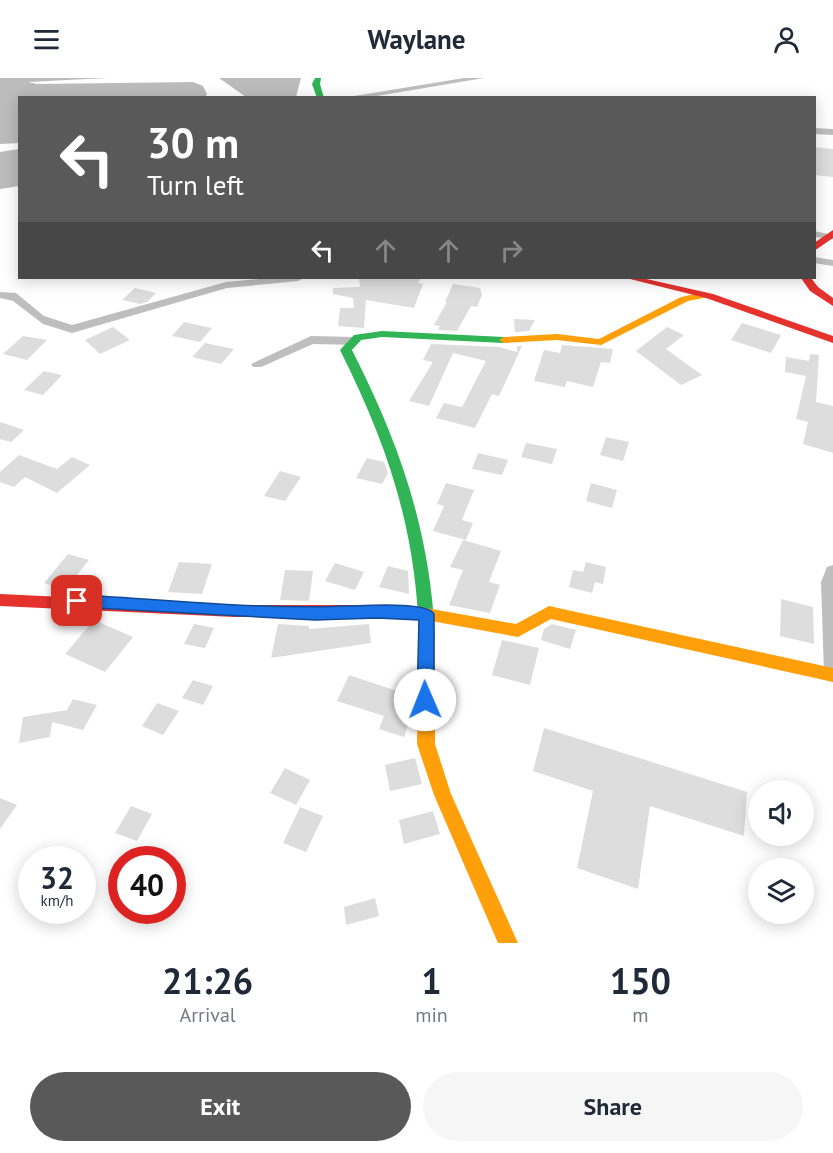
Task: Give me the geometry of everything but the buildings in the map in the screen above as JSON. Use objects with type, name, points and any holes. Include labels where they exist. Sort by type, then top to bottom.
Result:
[{"type":"street","points":[[320,96],[316,84],[318,78],[323,78]]},
{"type":"street","points":[[359,96],[480,78]]},
{"type":"street","points":[[816,130],[833,132]]},
{"type":"street","points":[[816,234],[831,235]]},
{"type":"street","points":[[816,246],[831,235]]},
{"type":"street","points":[[816,260],[833,263]]},
{"type":"street","points":[[0,295],[15,296],[37,317],[53,325],[72,329],[226,285],[288,279]]},
{"type":"street","points":[[635,279],[705,295],[833,340]]},
{"type":"street","points":[[807,279],[814,289],[833,303]]},
{"type":"street","points":[[508,943],[443,795],[426,744],[426,614],[409,498],[373,400],[346,350],[358,337],[382,334],[498,340],[573,337],[601,342],[685,299],[705,295]]},
{"type":"street","points":[[257,364],[311,340],[355,340]]},
{"type":"street","points":[[0,600],[118,603],[315,614],[377,611],[426,614],[518,631],[549,612],[833,675],[829,582],[833,571]]},
{"type":"shaded area","points":[[0,78],[107,78],[28,82],[37,84],[193,82],[203,86],[207,94],[206,96],[18,96],[18,143],[0,144]]},
{"type":"shaded area","points":[[219,78],[301,78],[296,96],[245,96]]},
{"type":"shaded area","points":[[18,149],[18,186],[0,189],[0,152]]},
{"type":"traffic: fast","points":[[318,78],[316,84],[320,96]]},
{"type":"traffic: fast","points":[[427,637],[426,599],[421,562],[404,489],[379,418],[346,350],[358,337],[382,334],[504,340]]},
{"type":"traffic: slow","points":[[504,340],[557,337],[601,342],[685,299],[705,295]]},
{"type":"traffic: slow","points":[[375,611],[426,614],[518,631],[549,612],[833,675]]},
{"type":"traffic: slow","points":[[427,637],[426,744],[443,795],[508,943]]},
{"type":"traffic: jam","points":[[816,246],[833,233]]},
{"type":"traffic: jam","points":[[635,279],[709,296],[833,340]]},
{"type":"traffic: jam","points":[[807,279],[814,289],[833,303]]},
{"type":"traffic: jam","points":[[0,600],[234,611],[375,611]]},
{"type":"route","points":[[77,601],[315,614],[377,611],[426,614],[425,700]]}]
